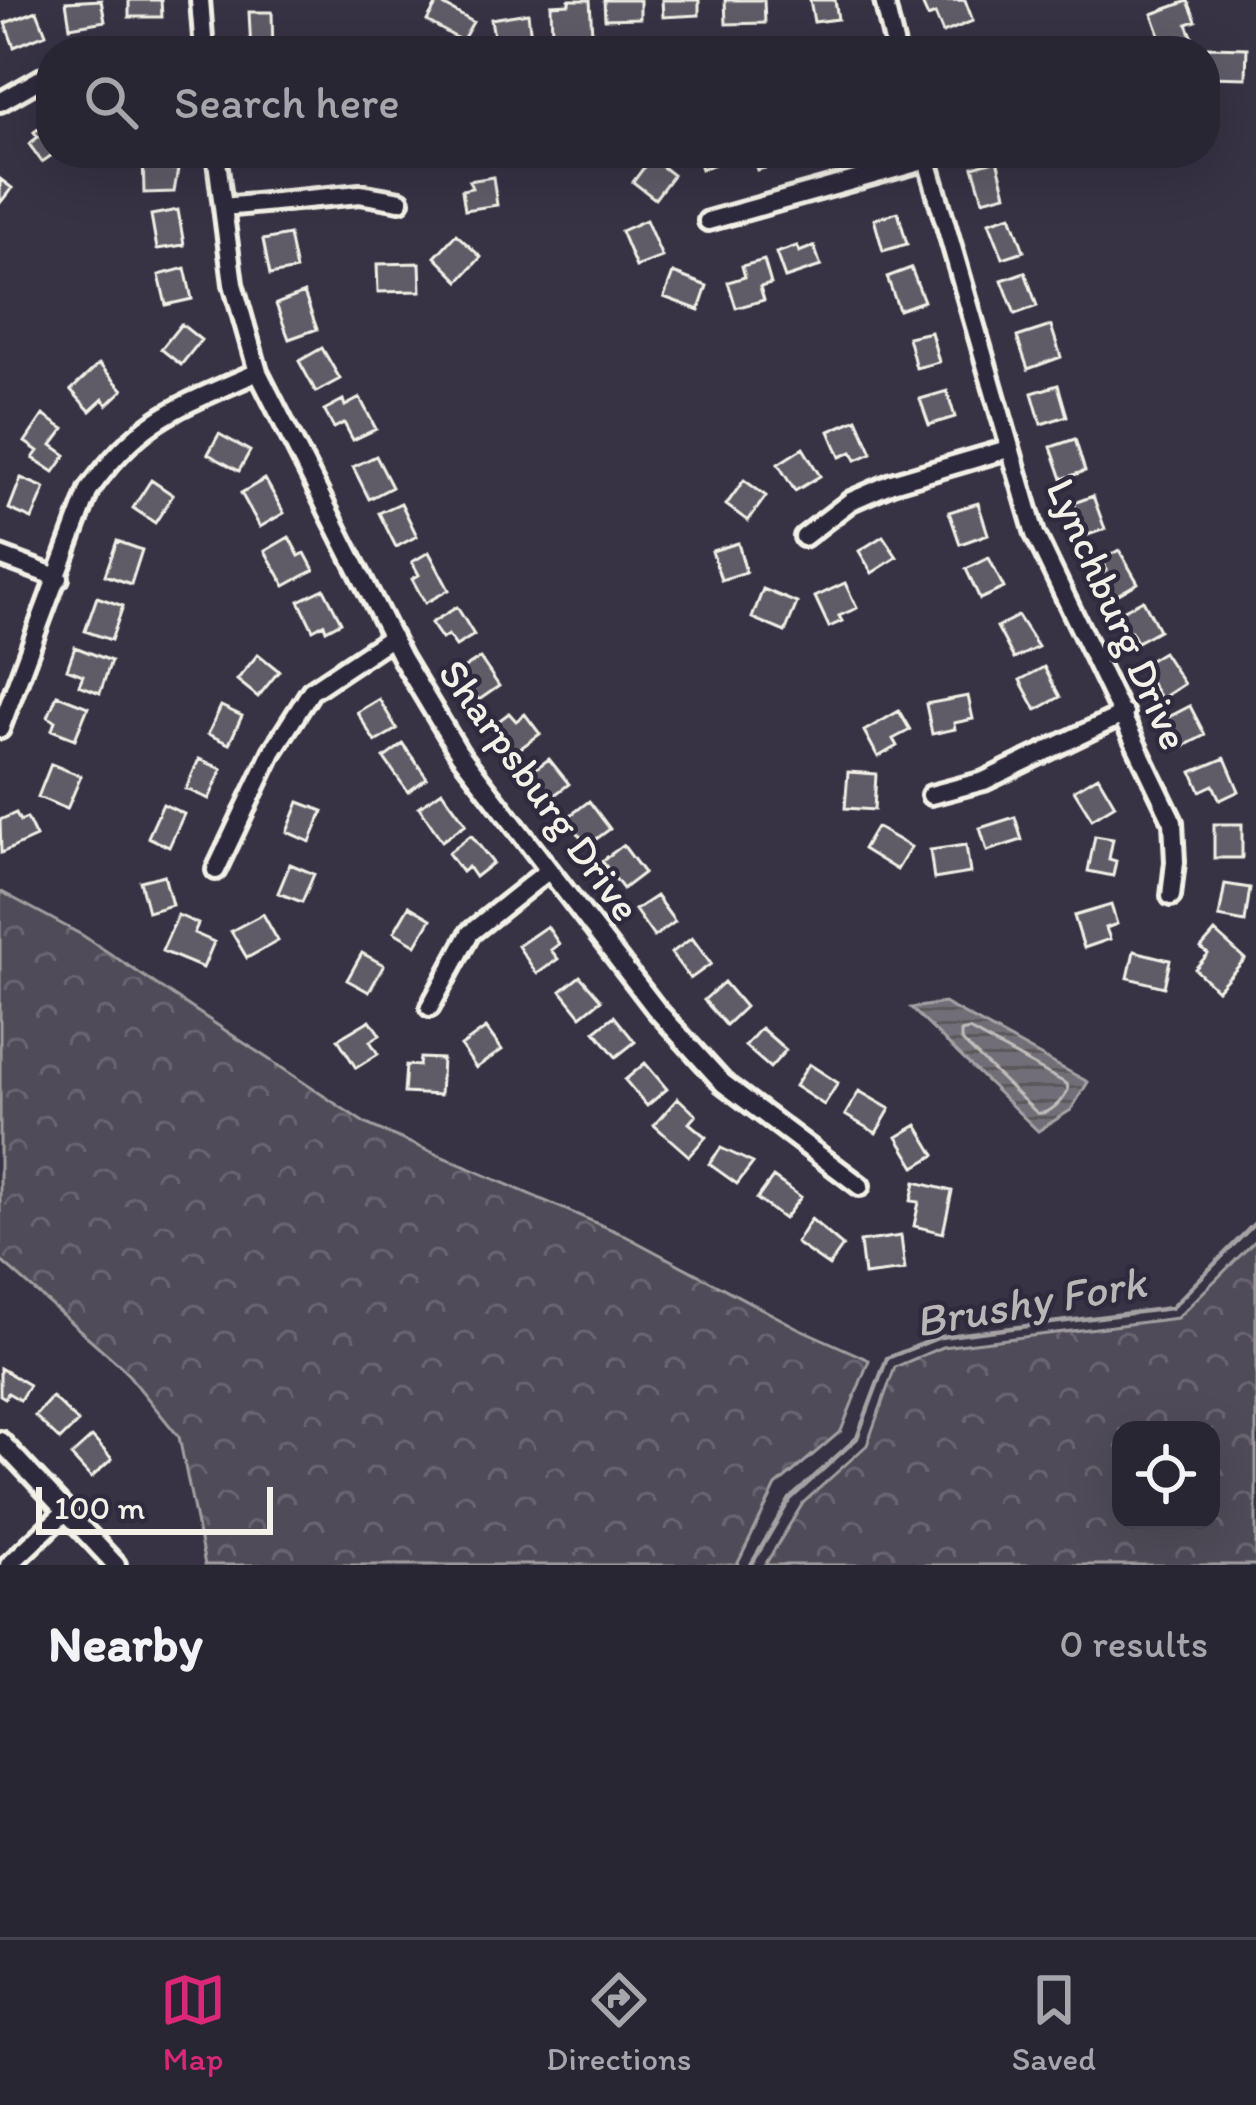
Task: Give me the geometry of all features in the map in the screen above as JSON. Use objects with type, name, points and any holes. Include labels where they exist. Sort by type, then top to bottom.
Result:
[{"type":"street","points":[[200,0],[202,36]]},
{"type":"street","points":[[884,0],[892,36]]},
{"type":"street","points":[[0,102],[36,82]]},
{"type":"street","name":"Sharpsburg Drive","points":[[218,168],[233,284],[258,372],[392,637],[459,753],[656,1009],[723,1083],[860,1186]]},
{"type":"street","points":[[708,221],[886,168]]},
{"type":"street","name":"Lynchburg Drive","points":[[929,168],[1034,534],[1173,822],[1171,896]]},
{"type":"street","points":[[223,207],[360,194],[400,201]]},
{"type":"street","points":[[0,728],[89,490],[135,434],[175,409],[258,372]]},
{"type":"street","points":[[804,537],[851,501],[892,483],[1008,449]]},
{"type":"street","points":[[0,556],[59,578]]},
{"type":"street","points":[[216,870],[290,719],[310,691],[392,637]]},
{"type":"street","points":[[931,795],[984,781],[1124,714]]},
{"type":"street","points":[[430,1007],[470,933],[549,870]]},
{"type":"street","points":[[0,1442],[116,1565]]},
{"type":"street","points":[[9,1565],[65,1512]]},
{"type":"green space","points":[[0,891],[82,935],[366,1124],[620,1233],[798,1328],[869,1360],[841,1431],[776,1486],[737,1565],[205,1565],[179,1437],[123,1368],[0,1260]]},
{"type":"green space","points":[[1256,1240],[1256,1565],[765,1565],[803,1503],[867,1445],[895,1367],[942,1347],[1177,1318]]},
{"type":"water","points":[[944,1003],[1088,1082],[1071,1110],[1038,1131],[911,1008]]},
{"type":"building","points":[[101,0],[105,21],[70,27],[66,2]]},
{"type":"building","points":[[129,0],[161,0],[162,17],[129,17]]},
{"type":"building","points":[[569,0],[590,0],[592,34],[552,36],[551,5],[569,4]]},
{"type":"building","points":[[604,0],[640,0],[640,18],[605,19]]},
{"type":"building","points":[[662,0],[699,0],[699,15],[663,17]]},
{"type":"building","points":[[725,0],[764,0],[765,23],[726,24]]},
{"type":"building","points":[[810,0],[835,0],[838,19],[814,22]]},
{"type":"building","points":[[965,0],[973,21],[943,33],[935,14],[928,17],[921,1]]},
{"type":"building","points":[[1188,1],[1196,21],[1187,24],[1192,36],[1160,36],[1152,14]]},
{"type":"building","points":[[438,2],[473,22],[465,36],[453,36],[427,21]]},
{"type":"building","points":[[37,11],[46,34],[14,47],[5,23]]},
{"type":"building","points":[[249,12],[272,12],[273,36],[250,36]]},
{"type":"building","points":[[528,13],[531,36],[494,36],[491,19]]},
{"type":"building","points":[[1220,47],[1247,48],[1246,78],[1220,77]]},
{"type":"building","points":[[143,168],[178,169],[174,192],[144,193]]},
{"type":"building","points":[[644,168],[664,168],[673,175],[655,199],[633,182]]},
{"type":"building","points":[[973,168],[999,168],[1006,194],[983,200]]},
{"type":"building","points":[[493,177],[497,205],[465,210],[462,190],[472,188],[469,181]]},
{"type":"building","points":[[0,179],[12,188],[0,203]]},
{"type":"building","points":[[178,210],[184,245],[157,249],[151,215]]},
{"type":"building","points":[[898,212],[907,244],[883,251],[874,219]]},
{"type":"building","points":[[1011,215],[1024,251],[1003,258],[989,222]]},
{"type":"building","points":[[646,220],[662,257],[636,267],[621,231]]},
{"type":"building","points":[[456,234],[481,257],[459,281],[435,257]]},
{"type":"building","points":[[289,235],[296,270],[270,275],[263,240]]},
{"type":"building","points":[[797,246],[799,252],[814,246],[821,266],[785,278],[776,253]]},
{"type":"building","points":[[764,260],[771,284],[760,287],[764,300],[736,308],[728,282],[745,277],[742,266]]},
{"type":"building","points":[[420,263],[421,291],[378,292],[377,264]]},
{"type":"building","points":[[185,268],[192,299],[166,305],[159,275]]},
{"type":"building","points":[[911,268],[924,301],[899,310],[887,277]]},
{"type":"building","points":[[1025,272],[1037,306],[1015,314],[1002,280]]},
{"type":"building","points":[[673,273],[707,286],[699,310],[664,297]]},
{"type":"building","points":[[304,293],[317,329],[289,339],[276,304]]},
{"type":"building","points":[[181,324],[201,340],[181,365],[161,349]]},
{"type":"building","points":[[1051,326],[1061,357],[1028,369],[1017,337]]},
{"type":"building","points":[[931,332],[939,362],[916,368],[908,337]]},
{"type":"building","points":[[322,348],[340,379],[316,392],[299,361]]},
{"type":"building","points":[[99,364],[123,390],[107,405],[103,399],[90,411],[71,390]]},
{"type":"building","points":[[1058,385],[1067,416],[1041,424],[1032,393]]},
{"type":"building","points":[[947,391],[955,417],[929,425],[920,399]]},
{"type":"building","points":[[360,398],[376,429],[353,440],[344,423],[334,428],[324,410]]},
{"type":"building","points":[[43,415],[64,429],[52,445],[66,455],[54,472],[33,458],[38,451],[25,442]]},
{"type":"building","points":[[857,419],[872,453],[856,460],[852,452],[840,457],[829,431]]},
{"type":"building","points":[[219,434],[250,451],[239,471],[208,454]]},
{"type":"building","points":[[1075,439],[1085,471],[1062,479],[1051,447]]},
{"type":"building","points":[[803,448],[820,476],[795,491],[778,464]]},
{"type":"building","points":[[376,456],[392,487],[369,499],[353,467]]},
{"type":"building","points":[[21,478],[45,488],[32,519],[9,509]]},
{"type":"building","points":[[265,479],[284,513],[260,527],[241,493]]},
{"type":"building","points":[[151,480],[173,495],[155,523],[133,508]]},
{"type":"building","points":[[744,480],[766,496],[748,521],[726,505]]},
{"type":"building","points":[[1093,496],[1105,529],[1079,538],[1072,518],[1079,516],[1074,503]]},
{"type":"building","points":[[401,503],[417,536],[396,547],[379,513]]},
{"type":"building","points":[[978,503],[988,534],[960,544],[949,512]]},
{"type":"building","points":[[883,536],[897,557],[872,573],[859,551]]},
{"type":"building","points":[[289,537],[314,570],[285,586],[265,551]]},
{"type":"building","points":[[117,541],[142,550],[131,584],[105,575]]},
{"type":"building","points":[[738,543],[746,572],[721,580],[712,551]]},
{"type":"building","points":[[1119,550],[1138,583],[1110,599],[1097,577],[1107,570],[1101,560]]},
{"type":"building","points":[[429,552],[449,590],[425,603],[412,579],[419,575],[412,562]]},
{"type":"building","points":[[989,558],[1004,588],[980,599],[966,569]]},
{"type":"building","points":[[845,583],[857,608],[829,627],[815,597]]},
{"type":"building","points":[[324,589],[341,622],[313,630],[299,601]]},
{"type":"building","points":[[763,589],[797,603],[785,632],[752,618]]},
{"type":"building","points":[[97,597],[123,606],[111,640],[85,631]]},
{"type":"building","points":[[1143,600],[1159,630],[1137,642],[1131,631],[1123,634],[1113,616]]},
{"type":"building","points":[[457,607],[474,635],[456,646],[448,635],[442,639],[431,623]]},
{"type":"building","points":[[1018,616],[1038,647],[1014,659],[997,627]]},
{"type":"building","points":[[75,647],[111,661],[100,693],[79,685],[83,675],[67,669]]},
{"type":"building","points":[[1163,652],[1184,684],[1161,699],[1140,666]]},
{"type":"building","points":[[258,654],[279,671],[258,697],[237,680]]},
{"type":"building","points":[[480,658],[499,686],[479,700],[460,671]]},
{"type":"building","points":[[1044,667],[1060,697],[1036,710],[1020,680]]},
{"type":"building","points":[[57,695],[88,707],[75,739],[52,730],[55,721],[48,717]]},
{"type":"building","points":[[968,696],[973,719],[932,734],[926,704]]},
{"type":"building","points":[[379,699],[397,729],[375,742],[357,712]]},
{"type":"building","points":[[221,706],[242,716],[229,744],[208,734]]},
{"type":"building","points":[[1190,706],[1205,735],[1180,748],[1165,719]]},
{"type":"building","points":[[899,711],[910,730],[893,739],[897,746],[878,757],[864,731]]},
{"type":"building","points":[[509,713],[516,721],[525,714],[540,734],[514,753],[493,725]]},
{"type":"building","points":[[403,744],[427,778],[408,792],[384,758]]},
{"type":"building","points":[[1225,758],[1239,791],[1220,800],[1213,785],[1200,791],[1192,772]]},
{"type":"building","points":[[199,759],[222,769],[209,799],[186,789]]},
{"type":"building","points":[[549,759],[569,784],[548,800],[528,774]]},
{"type":"building","points":[[51,764],[81,776],[67,809],[38,797]]},
{"type":"building","points":[[848,772],[876,774],[874,810],[845,808]]},
{"type":"building","points":[[1098,776],[1115,805],[1092,819],[1074,790]]},
{"type":"building","points":[[442,791],[466,824],[442,841],[419,807]]},
{"type":"building","points":[[589,801],[610,829],[587,846],[567,818]]},
{"type":"building","points":[[299,802],[323,811],[310,842],[287,832]]},
{"type":"building","points":[[163,804],[184,814],[169,847],[148,837]]},
{"type":"building","points":[[16,813],[20,821],[27,818],[36,837],[1,853],[0,820]]},
{"type":"building","points":[[1015,817],[1022,840],[987,851],[980,828]]},
{"type":"building","points":[[1214,824],[1242,824],[1242,858],[1214,858]]},
{"type":"building","points":[[876,827],[911,847],[897,870],[863,849]]},
{"type":"building","points":[[471,835],[493,863],[475,877],[468,867],[462,872],[448,853]]},
{"type":"building","points":[[1095,836],[1113,839],[1109,859],[1116,861],[1113,876],[1088,871]]},
{"type":"building","points":[[623,845],[644,873],[623,889],[602,861]]},
{"type":"building","points":[[966,845],[970,873],[934,879],[930,850]]},
{"type":"building","points":[[290,864],[314,874],[302,902],[278,893]]},
{"type":"building","points":[[164,875],[172,905],[148,912],[140,881]]},
{"type":"building","points":[[1225,884],[1250,888],[1245,922],[1219,917]]},
{"type":"building","points":[[656,896],[675,922],[654,937],[635,910]]},
{"type":"building","points":[[1111,905],[1117,924],[1106,928],[1110,939],[1084,948],[1074,916]]},
{"type":"building","points":[[409,906],[431,919],[416,945],[394,932]]},
{"type":"building","points":[[263,914],[278,941],[247,958],[231,931]]},
{"type":"building","points":[[178,915],[198,924],[194,933],[214,942],[203,968],[162,951]]},
{"type":"building","points":[[547,926],[559,944],[551,950],[558,959],[537,974],[518,946]]},
{"type":"building","points":[[1215,932],[1245,959],[1217,990],[1195,969],[1208,954],[1201,948]]},
{"type":"building","points":[[692,938],[711,964],[690,979],[671,953]]},
{"type":"building","points":[[1134,951],[1170,960],[1164,987],[1128,978]]},
{"type":"building","points":[[362,953],[384,965],[369,992],[347,980]]},
{"type":"building","points":[[580,976],[601,1000],[581,1016],[561,991]]},
{"type":"building","points":[[724,982],[745,1007],[726,1025],[704,1000]]},
{"type":"building","points":[[614,1016],[635,1042],[616,1057],[595,1031]]},
{"type":"building","points":[[370,1020],[380,1035],[370,1041],[378,1054],[356,1068],[338,1039]]},
{"type":"building","points":[[486,1028],[502,1050],[476,1068],[461,1046]]},
{"type":"building","points":[[761,1028],[786,1050],[770,1068],[745,1046]]},
{"type":"building","points":[[420,1058],[442,1059],[440,1095],[404,1093],[406,1065],[419,1066]]},
{"type":"building","points":[[645,1063],[667,1089],[647,1106],[625,1080]]},
{"type":"building","points":[[809,1064],[838,1083],[824,1105],[795,1086]]},
{"type":"building","points":[[859,1091],[890,1109],[876,1133],[845,1115]]},
{"type":"building","points":[[678,1098],[696,1115],[689,1123],[706,1137],[689,1156],[654,1125]]},
{"type":"building","points":[[917,1125],[935,1155],[915,1167],[897,1137]]},
{"type":"building","points":[[721,1148],[753,1163],[737,1184],[709,1164]]},
{"type":"building","points":[[773,1177],[801,1197],[784,1219],[757,1199]]},
{"type":"building","points":[[915,1182],[952,1191],[943,1233],[914,1226],[919,1202],[911,1201]]},
{"type":"building","points":[[811,1219],[843,1246],[829,1266],[796,1243]]},
{"type":"building","points":[[901,1236],[905,1270],[864,1275],[860,1242]]},
{"type":"building","points":[[0,1368],[29,1385],[20,1400],[8,1393],[5,1398],[0,1395]]},
{"type":"building","points":[[52,1397],[78,1422],[60,1440],[35,1416]]},
{"type":"building","points":[[92,1437],[112,1459],[91,1478],[71,1456]]},
{"type":"waterway","name":"Brushy Fork","points":[[751,1565],[790,1499],[857,1438],[887,1358],[940,1337],[1171,1308],[1256,1222]]}]
